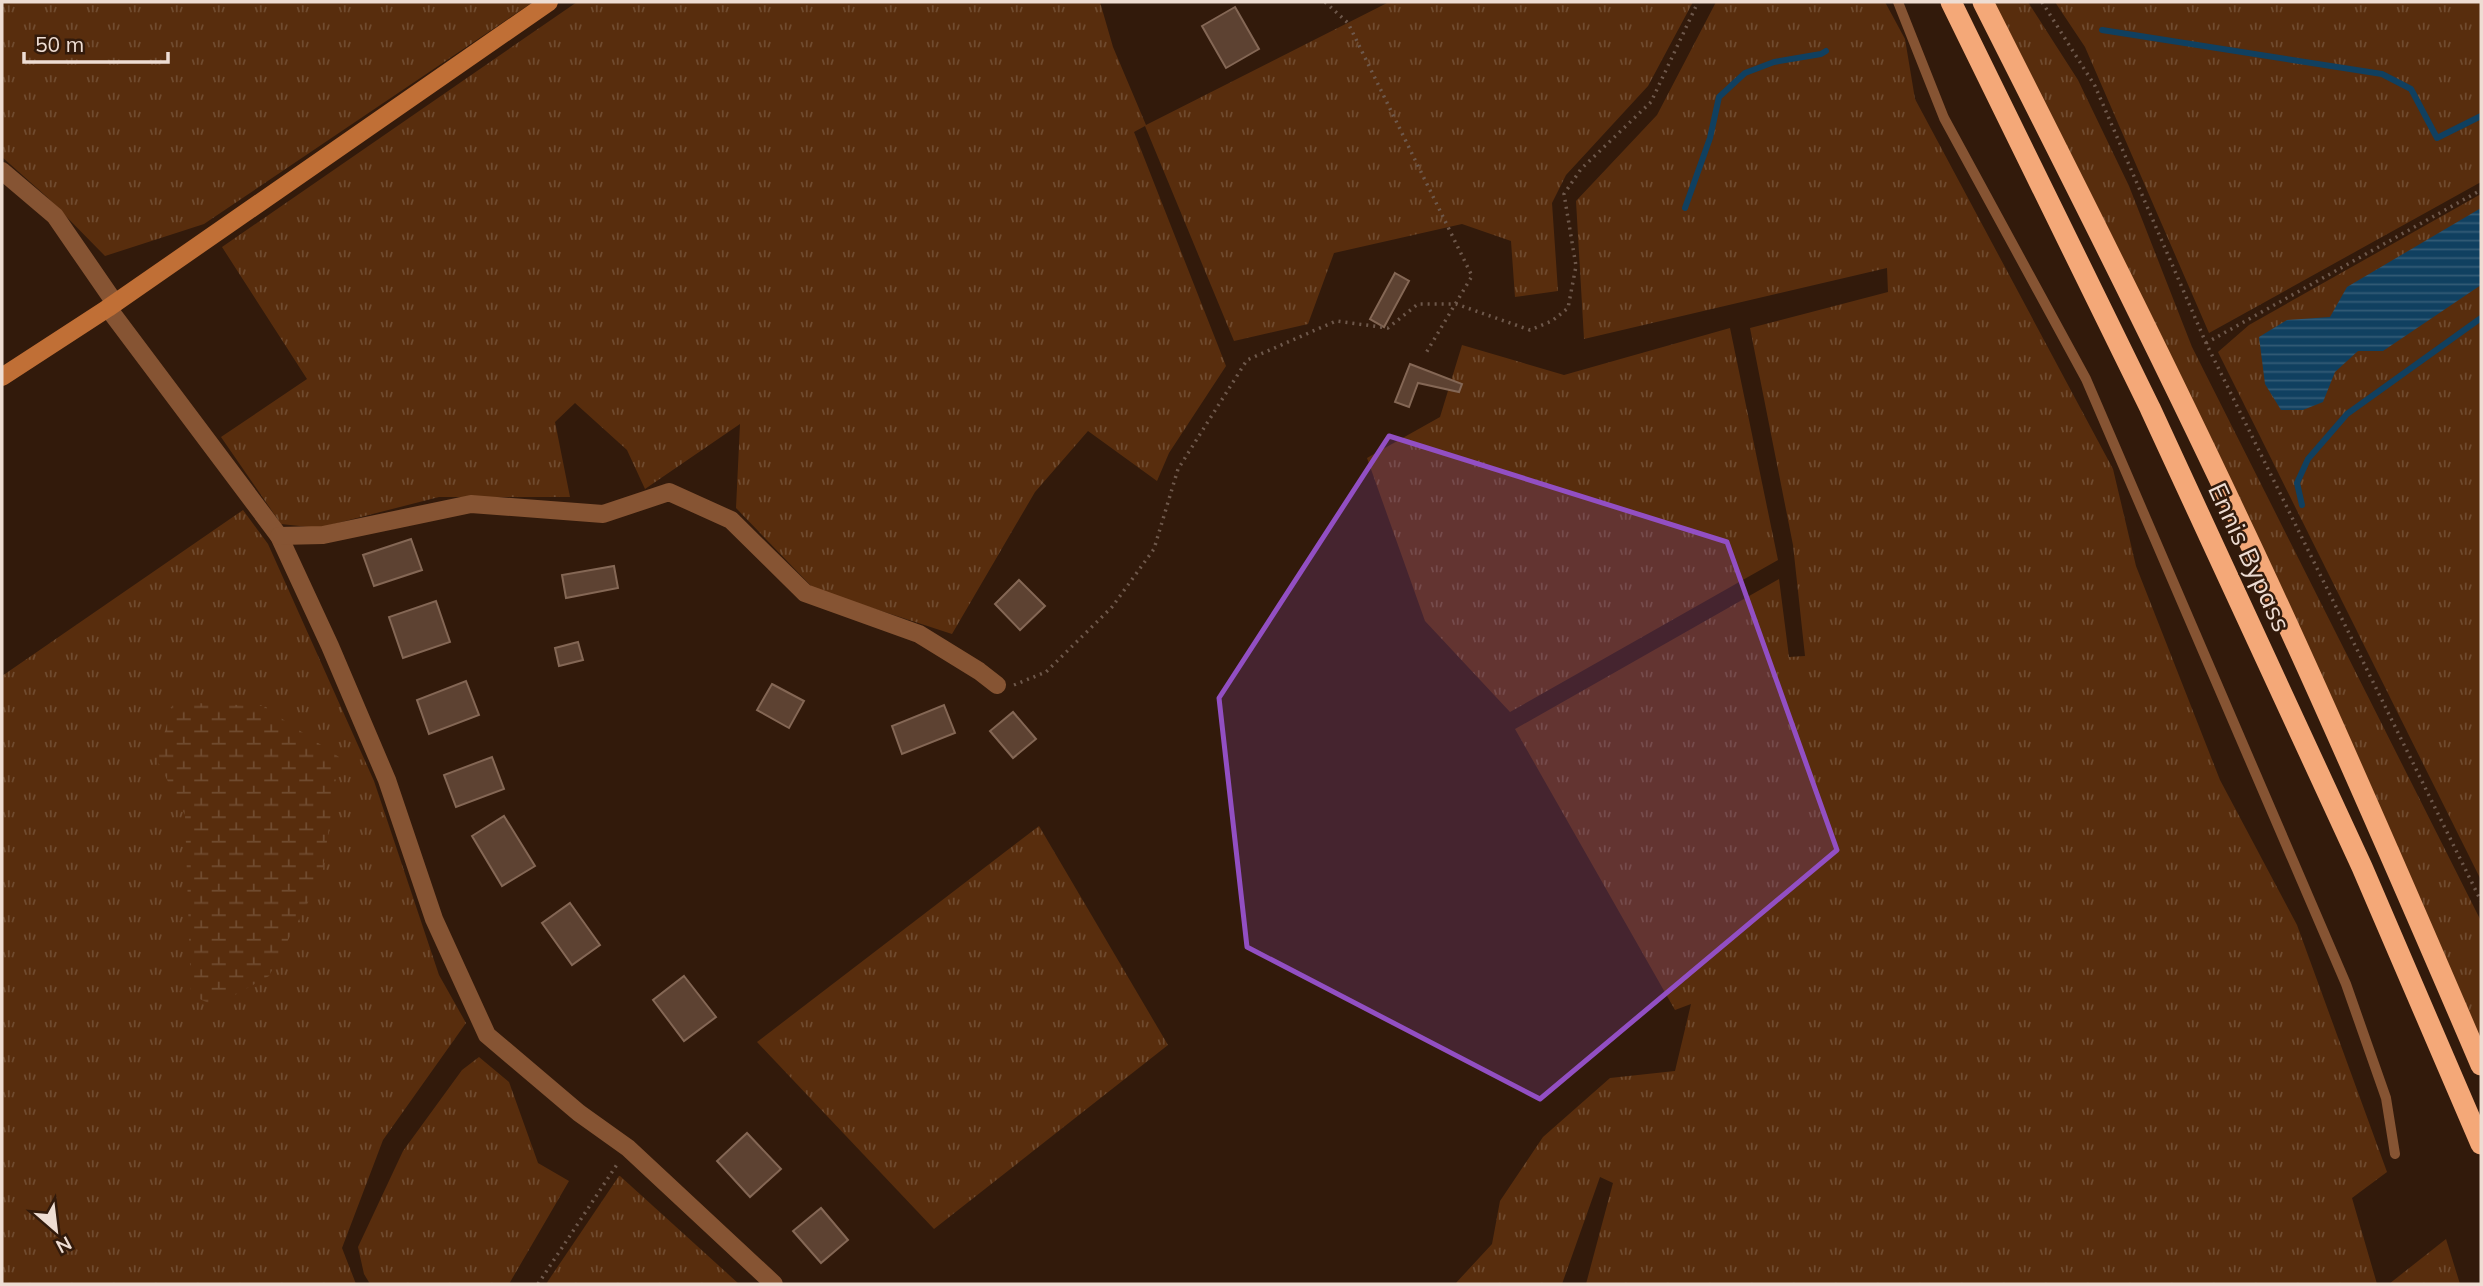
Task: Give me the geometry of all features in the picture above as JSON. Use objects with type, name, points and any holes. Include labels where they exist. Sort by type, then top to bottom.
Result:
[{"type":"highway","name":"Ennis Bypass","points":[[1951,2],[2167,445],[2362,867],[2481,1144]]},
{"type":"highway","name":"Ennis Bypass","points":[[1983,2],[2118,271],[2278,605],[2404,884],[2481,1065]]},
{"type":"main road","points":[[2,377],[111,306],[549,2]]},
{"type":"street","points":[[2,171],[55,216],[111,306],[279,536],[330,646],[387,780],[433,919],[487,1035],[579,1113],[628,1147],[774,1284]]},
{"type":"street","points":[[279,536],[323,535],[471,504],[603,514],[669,492],[731,520],[805,593],[919,634],[997,685]]},
{"type":"lane","points":[[1898,2],[1944,118],[2086,379],[2346,984],[2386,1098],[2395,1154]]},
{"type":"path","points":[[1325,2],[1348,23],[1472,276],[1426,353]]},
{"type":"path","points":[[997,685],[1015,685],[1046,672],[1112,607],[1154,549],[1178,469],[1247,360],[1336,321],[1388,328],[1418,304],[1456,304],[1530,330],[1552,321],[1569,308],[1576,266],[1564,194],[1581,169],[1651,102],[1698,2]]},
{"type":"path","points":[[2042,2],[2095,86],[2206,343],[2481,901]]},
{"type":"path","points":[[2206,343],[2481,190]]},
{"type":"path","points":[[538,1284],[628,1147]]},
{"type":"highlighted area","points":[[1389,436],[1727,542],[1837,850],[1540,1099],[1247,947],[1219,698]]},
{"type":"green space","points":[[2,2],[533,2],[204,224],[105,256],[47,197],[2,157]]},
{"type":"green space","points":[[577,2],[1100,2],[1113,47],[1146,125],[1389,2],[1693,2],[1648,86],[1566,175],[1552,203],[1558,291],[1515,297],[1511,241],[1462,224],[1334,253],[1308,324],[1234,341],[1145,126],[1134,132],[1226,366],[1169,453],[1157,481],[1088,431],[1035,492],[952,634],[814,589],[736,508],[740,424],[645,489],[627,450],[575,403],[555,422],[570,497],[439,497],[318,528],[281,524],[221,437],[307,379],[222,247]]},
{"type":"green space","points":[[1716,2],[1885,2],[1905,39],[1915,99],[2113,469],[2136,566],[2220,780],[2297,925],[2387,1172],[2352,1198],[2377,1284],[1586,1284],[1613,1183],[1600,1177],[1562,1284],[1455,1284],[1492,1244],[1500,1201],[1543,1137],[1610,1078],[1675,1071],[1691,1004],[1675,1010],[1515,729],[1779,579],[1789,657],[1805,656],[1793,545],[1750,328],[1888,292],[1887,268],[1584,339],[1576,201],[1657,115]]},
{"type":"green space","points":[[1986,2],[2028,2],[2078,80],[2129,186],[2192,347],[2481,921],[2481,1053]]},
{"type":"green space","points":[[2055,2],[2481,2],[2481,182],[2209,333],[2085,47]]},
{"type":"green space","points":[[2481,194],[2481,880],[2218,352],[2249,325]]},
{"type":"green space","points":[[1730,328],[1778,560],[1510,712],[1425,621],[1367,458],[1440,417],[1462,345],[1564,375]]},
{"type":"green space","points":[[243,510],[268,544],[374,781],[439,975],[466,1023],[383,1140],[342,1248],[356,1284],[2,1284],[2,676]]},
{"type":"green space","points":[[173,702],[263,706],[339,757],[322,876],[269,976],[215,1006],[191,995],[185,815],[157,760]]},
{"type":"green space","points":[[1039,826],[1168,1045],[934,1229],[757,1042]]},
{"type":"green space","points":[[479,1057],[509,1082],[538,1163],[569,1181],[509,1284],[370,1284],[364,1274],[358,1247],[403,1151],[462,1070]]},
{"type":"green space","points":[[620,1176],[739,1284],[546,1284]]},
{"type":"green space","points":[[2446,1239],[2460,1284],[2389,1284]]},
{"type":"water","points":[[2481,208],[2481,285],[2383,351],[2358,351],[2335,372],[2323,402],[2303,410],[2281,410],[2265,384],[2259,337],[2287,320],[2330,317],[2347,287]]},
{"type":"building","points":[[1235,7],[1259,49],[1226,68],[1202,26]]},
{"type":"building","points":[[1395,273],[1409,281],[1384,327],[1370,319]]},
{"type":"building","points":[[1410,364],[1462,384],[1459,392],[1418,383],[1409,407],[1395,402]]},
{"type":"building","points":[[411,539],[422,570],[374,586],[363,555]]},
{"type":"building","points":[[614,566],[618,588],[566,598],[562,575]]},
{"type":"building","points":[[1019,580],[1045,606],[1020,630],[995,604]]},
{"type":"building","points":[[436,601],[450,642],[403,658],[389,617]]},
{"type":"building","points":[[578,642],[583,660],[559,666],[555,648]]},
{"type":"building","points":[[466,681],[479,715],[429,734],[417,700]]},
{"type":"building","points":[[772,684],[804,701],[789,728],[757,710]]},
{"type":"building","points":[[944,705],[955,733],[902,754],[892,726]]},
{"type":"building","points":[[1013,712],[1036,739],[1013,758],[990,731]]},
{"type":"building","points":[[492,757],[504,789],[456,807],[444,775]]},
{"type":"building","points":[[504,816],[535,866],[502,886],[472,836]]},
{"type":"building","points":[[570,903],[600,945],[572,965],[542,923]]},
{"type":"building","points":[[684,976],[716,1017],[684,1041],[653,1000]]},
{"type":"building","points":[[747,1133],[781,1169],[750,1197],[717,1161]]},
{"type":"building","points":[[821,1208],[848,1240],[821,1263],[793,1231]]},
{"type":"waterway","points":[[2102,30],[2382,74],[2411,89],[2437,138],[2481,116]]},
{"type":"waterway","points":[[1685,208],[1710,138],[1719,97],[1745,73],[1774,62],[1826,51]]},
{"type":"waterway","points":[[2302,505],[2297,483],[2308,459],[2347,414],[2481,318]]}]
